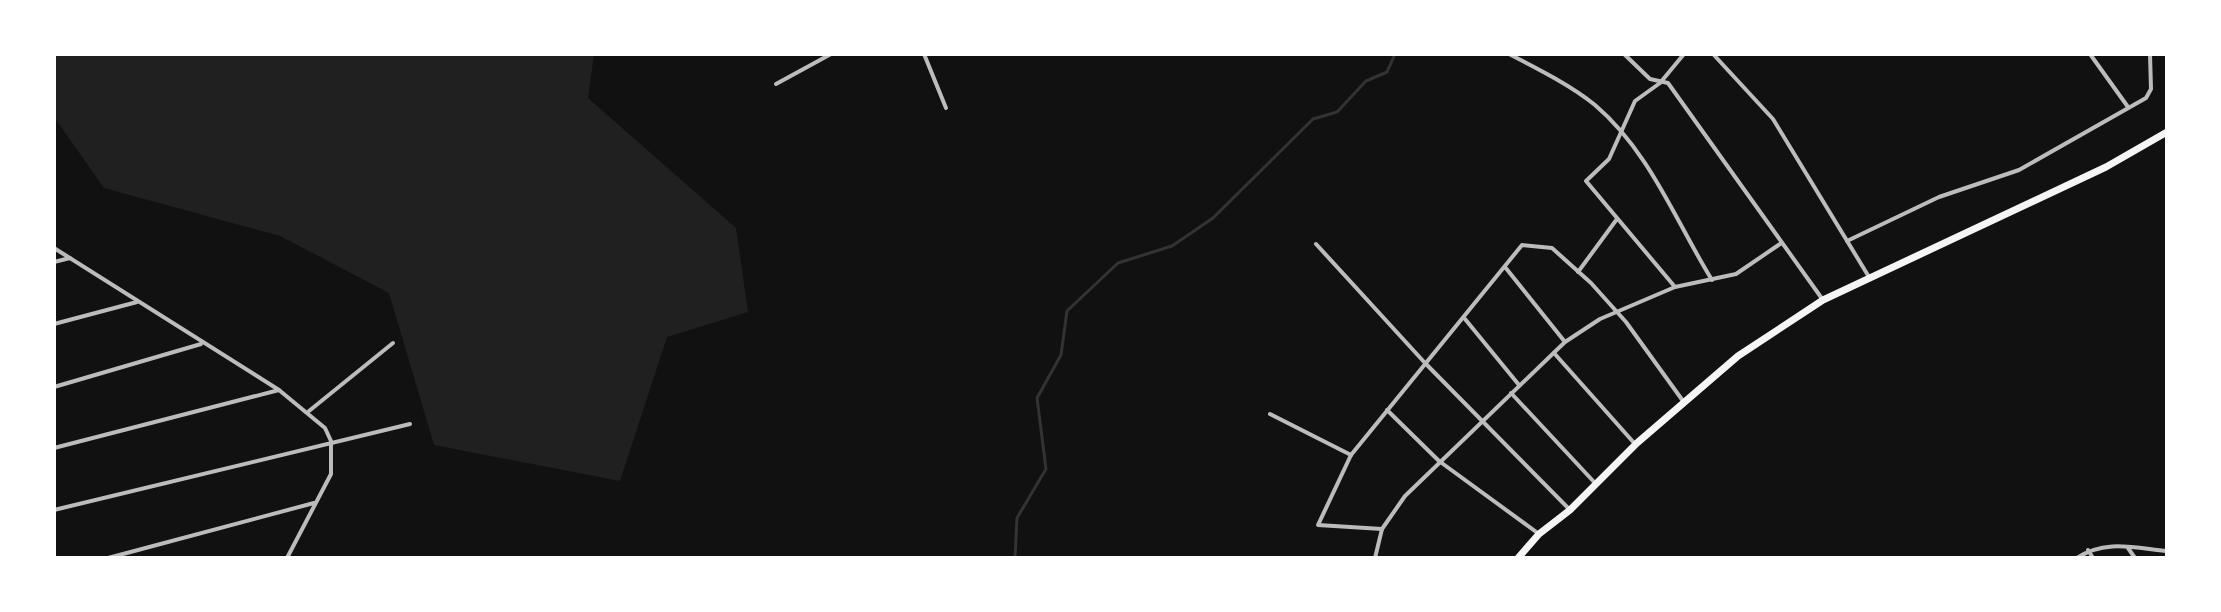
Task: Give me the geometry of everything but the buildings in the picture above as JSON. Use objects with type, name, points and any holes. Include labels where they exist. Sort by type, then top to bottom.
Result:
[{"type":"main road","points":[[1518,558],[1539,534],[1570,510],[1683,401],[1738,356],[1823,300],[2106,167],[2167,132]]},
{"type":"street","points":[[776,84],[831,54]]},
{"type":"street","points":[[924,54],[946,108]]},
{"type":"street","points":[[1509,54],[1594,105],[1621,134],[1653,174],[1712,280]]},
{"type":"street","points":[[1624,54],[1650,79],[1668,83],[1780,244],[1823,300]]},
{"type":"street","points":[[1675,287],[1586,181],[1609,159],[1635,101],[1660,83],[1684,54]]},
{"type":"street","points":[[1713,54],[1773,119],[1869,277]]},
{"type":"street","points":[[2090,54],[2128,107]]},
{"type":"street","points":[[1847,241],[1939,197],[2008,175],[2146,98],[2151,89],[2150,54]]},
{"type":"street","points":[[1578,272],[1617,219]]},
{"type":"street","points":[[1316,244],[1425,363],[1570,510]]},
{"type":"street","points":[[1375,558],[1382,529],[1405,496],[1565,342],[1617,312],[1675,287],[1736,274],[1780,244]]},
{"type":"street","points":[[1382,529],[1318,525],[1351,455],[1522,245],[1552,248],[1578,272],[1617,312],[1683,401]]},
{"type":"street","points":[[54,248],[201,344],[279,390],[309,411],[325,428],[331,441],[332,468],[287,558]]},
{"type":"street","points":[[54,262],[70,258]]},
{"type":"street","points":[[1505,267],[1565,342]]},
{"type":"street","points":[[54,324],[137,302]]},
{"type":"street","points":[[1465,318],[1519,385]]},
{"type":"street","points":[[309,411],[393,343]]},
{"type":"street","points":[[54,387],[201,344]]},
{"type":"street","points":[[1554,353],[1637,445]]},
{"type":"street","points":[[54,448],[279,390]]},
{"type":"street","points":[[1511,393],[1595,483]]},
{"type":"street","points":[[1387,410],[1439,461],[1539,534]]},
{"type":"street","points":[[1270,414],[1351,455]]},
{"type":"street","points":[[54,510],[410,424]]},
{"type":"street","points":[[108,558],[315,503]]},
{"type":"street","points":[[2077,558],[2088,550],[2111,545],[2167,551]]},
{"type":"street","points":[[2126,547],[2135,558]]},
{"type":"street","points":[[2088,550],[2093,558]]},
{"type":"shaded area","points":[[54,54],[594,54],[588,98],[736,228],[748,312],[667,337],[620,481],[434,445],[389,293],[280,236],[104,188],[54,117]]},
{"type":"waterway","points":[[1015,558],[1017,518],[1046,469],[1037,398],[1061,355],[1067,311],[1118,263],[1172,246],[1213,218],[1313,119],[1337,112],[1366,81],[1387,72],[1395,54]]}]
